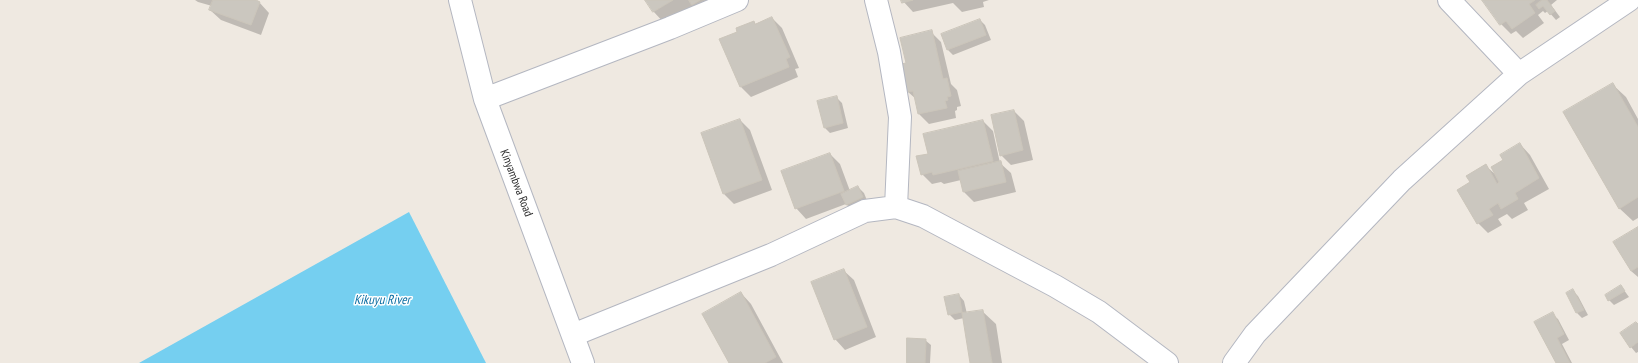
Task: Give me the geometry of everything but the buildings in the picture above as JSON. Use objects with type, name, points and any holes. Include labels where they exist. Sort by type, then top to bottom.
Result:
[{"type":"street","name":"Kinyambwa Road","points":[[461,0],[484,99],[574,335],[583,363]]},
{"type":"street","points":[[484,99],[670,28],[737,0]]},
{"type":"street","points":[[876,0],[889,52],[900,117],[896,207]]},
{"type":"street","points":[[1449,0],[1519,74]]},
{"type":"street","points":[[1234,363],[1255,334],[1402,180],[1519,74],[1629,0]]},
{"type":"street","points":[[574,335],[771,255],[865,212],[896,207],[923,216],[1055,286],[1099,312],[1167,363]]},
{"type":"water","name":"Kikuyu River","points":[[409,212],[486,363],[139,363]]}]
